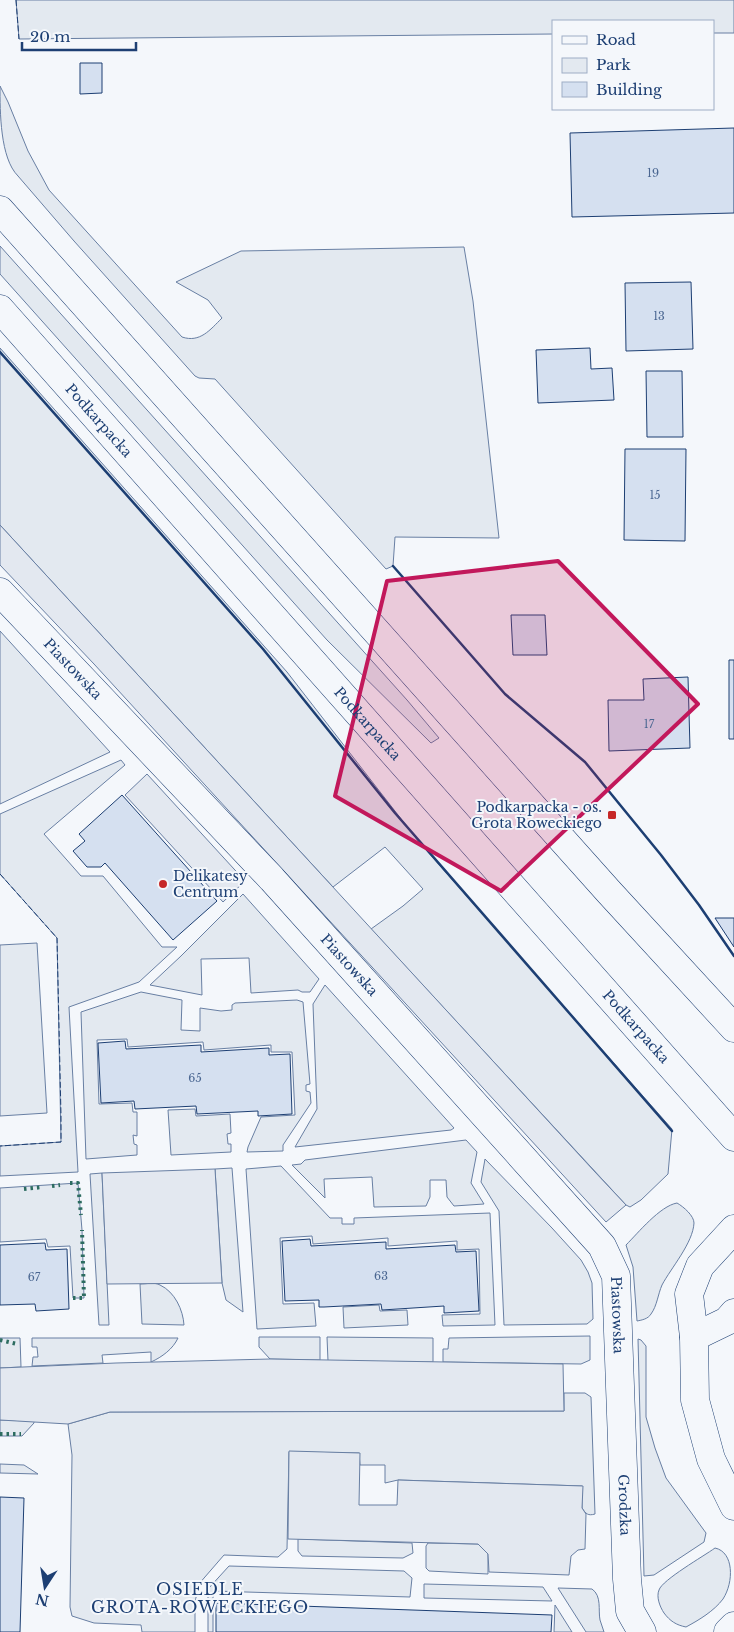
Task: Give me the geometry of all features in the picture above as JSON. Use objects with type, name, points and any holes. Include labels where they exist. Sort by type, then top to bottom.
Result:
[{"type":"main road","points":[[0,210],[609,892],[734,1028]]},
{"type":"main road","name":"Podkarpacka","points":[[0,309],[734,1138]]},
{"type":"main road","name":"Piastowska","points":[[0,592],[272,879],[602,1246],[616,1276],[620,1375]]},
{"type":"main road","points":[[734,1229],[700,1266],[689,1294],[694,1337],[695,1400],[711,1459],[734,1506]]},
{"type":"main road","points":[[694,1337],[727,1321],[734,1312]]},
{"type":"main road","name":"Grodzka","points":[[620,1375],[626,1579],[630,1611],[642,1632]]},
{"type":"main road","points":[[728,1632],[734,1626]]},
{"type":"highlighted area","points":[[558,561],[698,704],[501,891],[335,796],[387,581]]},
{"type":"green space","points":[[16,0],[734,0],[734,33],[714,33],[714,20],[552,20],[552,34],[19,39]]},
{"type":"green space","points":[[0,86],[28,151],[49,190],[182,337],[199,337],[209,331],[222,318],[208,300],[176,282],[241,251],[464,247],[473,301],[499,538],[395,537],[393,566],[386,569],[215,379],[195,376],[18,176],[12,168],[4,146]]},
{"type":"green space","points":[[0,246],[439,738],[431,743],[327,640],[0,274]]},
{"type":"green space","points":[[0,348],[287,672],[419,842],[672,1129],[668,1174],[641,1200],[630,1207],[626,1205],[371,929],[423,889],[385,847],[333,887],[0,525]]},
{"type":"green space","points":[[0,631],[110,752],[0,804]]},
{"type":"green space","points":[[121,760],[125,765],[44,834],[81,876],[103,876],[162,947],[177,947],[139,982],[69,1007],[78,1172],[0,1176],[0,1146],[61,1142],[57,938],[0,874],[0,814]]},
{"type":"green space","points":[[243,894],[319,979],[310,992],[298,990],[251,993],[249,958],[201,959],[202,995],[150,985],[181,956]]},
{"type":"green space","points":[[37,943],[47,1113],[0,1116],[0,945]]},
{"type":"green space","points":[[325,985],[454,1128],[451,1130],[295,1147],[317,1109],[313,1004]]},
{"type":"green space","points":[[141,992],[182,1000],[181,1030],[200,1031],[200,1008],[221,1011],[232,1010],[232,1005],[235,1003],[297,1000],[303,1002],[310,1084],[306,1085],[306,1091],[310,1092],[311,1103],[283,1145],[283,1151],[247,1152],[261,1117],[295,1115],[292,1052],[271,1052],[271,1045],[204,1050],[203,1042],[128,1047],[127,1039],[97,1040],[99,1104],[132,1103],[133,1112],[137,1112],[137,1136],[133,1135],[134,1144],[137,1145],[137,1155],[86,1159],[81,1012]]},
{"type":"green space","points":[[195,1109],[196,1116],[230,1114],[231,1133],[227,1134],[228,1144],[231,1144],[231,1152],[171,1155],[168,1110]]},
{"type":"green space","points":[[466,1140],[477,1152],[471,1183],[484,1204],[454,1206],[447,1197],[446,1180],[430,1180],[430,1197],[426,1206],[374,1207],[372,1177],[324,1179],[325,1198],[292,1165],[301,1164],[305,1160]]},
{"type":"green space","points":[[485,1159],[581,1260],[592,1283],[593,1319],[587,1324],[504,1325],[499,1211],[481,1182]]},
{"type":"green space","points":[[281,1166],[330,1218],[342,1218],[342,1224],[354,1224],[354,1218],[490,1213],[495,1325],[443,1326],[442,1315],[480,1314],[479,1249],[457,1250],[457,1241],[388,1246],[388,1238],[313,1244],[312,1236],[280,1238],[283,1304],[314,1303],[316,1326],[257,1329],[246,1169]]},
{"type":"green space","points":[[232,1168],[243,1312],[226,1300],[222,1283],[215,1169]]},
{"type":"green space","points":[[102,1173],[109,1325],[99,1325],[90,1174]]},
{"type":"green space","points":[[78,1183],[82,1230],[84,1298],[73,1298],[70,1246],[48,1247],[46,1239],[0,1242],[0,1188]]},
{"type":"green space","points":[[677,1203],[692,1217],[694,1223],[693,1231],[686,1247],[662,1285],[650,1316],[637,1321],[633,1267],[626,1245],[657,1214],[670,1205]]},
{"type":"green space","points":[[140,1284],[158,1284],[170,1292],[180,1308],[184,1325],[142,1324]]},
{"type":"green space","points":[[379,1305],[380,1311],[407,1310],[408,1325],[344,1328],[343,1307]]},
{"type":"green space","points":[[590,1336],[590,1360],[581,1364],[443,1362],[443,1349],[448,1349],[449,1338]]},
{"type":"green space","points":[[259,1337],[320,1337],[320,1360],[270,1359],[259,1347]]},
{"type":"green space","points":[[327,1337],[433,1338],[433,1362],[328,1361]]},
{"type":"green space","points":[[0,1338],[20,1338],[21,1367],[0,1368]]},
{"type":"green space","points":[[32,1338],[178,1338],[167,1352],[151,1362],[151,1352],[102,1355],[103,1363],[32,1366],[33,1357],[38,1357],[37,1347],[32,1347]]},
{"type":"green space","points":[[638,1339],[646,1346],[646,1417],[655,1448],[666,1478],[706,1533],[704,1542],[654,1575],[644,1576]]},
{"type":"green space","points":[[564,1393],[585,1393],[591,1397],[595,1514],[587,1514],[582,1508],[582,1486],[398,1480],[385,1483],[385,1465],[360,1465],[359,1453],[289,1452],[287,1549],[278,1557],[224,1555],[198,1585],[195,1604],[195,1632],[142,1632],[141,1625],[94,1623],[72,1616],[70,1607],[72,1455],[68,1424],[110,1412],[564,1411]]},
{"type":"green space","points":[[0,1420],[34,1421],[34,1423],[22,1436],[0,1436]]},
{"type":"green space","points":[[0,1464],[24,1465],[38,1474],[0,1473]]},
{"type":"green space","points":[[298,1539],[412,1543],[413,1553],[403,1558],[302,1556],[298,1551]]},
{"type":"green space","points":[[428,1543],[478,1544],[488,1554],[488,1574],[429,1571],[426,1568],[426,1546]]},
{"type":"green space","points":[[715,1548],[726,1555],[729,1561],[730,1576],[727,1592],[711,1611],[701,1618],[686,1627],[676,1624],[661,1608],[658,1599],[659,1590],[675,1574]]},
{"type":"green space","points":[[229,1566],[404,1571],[412,1578],[410,1597],[213,1591],[213,1632],[208,1632],[208,1589]]},
{"type":"green space","points":[[424,1584],[543,1587],[552,1601],[424,1598]]},
{"type":"green space","points":[[558,1588],[592,1589],[597,1595],[600,1620],[604,1632],[586,1632]]},
{"type":"green space","points":[[555,1605],[572,1632],[554,1632]]},
{"type":"shaded area","points":[[0,525],[626,1205],[606,1222],[94,664],[0,565]]},
{"type":"shaded area","points":[[147,774],[245,881],[223,902],[125,795]]},
{"type":"shaded area","points":[[215,1169],[222,1283],[107,1284],[102,1173]]},
{"type":"shaded area","points":[[270,1359],[563,1364],[564,1411],[110,1412],[68,1424],[0,1420],[0,1368]]},
{"type":"shaded area","points":[[289,1451],[360,1453],[359,1505],[397,1505],[398,1480],[583,1486],[582,1508],[586,1514],[585,1549],[578,1550],[571,1556],[569,1575],[489,1572],[488,1554],[478,1544],[288,1539]]},
{"type":"building","points":[[80,63],[102,63],[102,93],[80,94]]},
{"type":"building","points":[[734,128],[734,213],[572,217],[570,133]]},
{"type":"building","points":[[691,282],[693,349],[626,351],[625,283]]},
{"type":"building","points":[[590,348],[591,369],[612,368],[614,400],[538,403],[536,350]]},
{"type":"building","points":[[646,371],[682,371],[683,437],[647,437]]},
{"type":"building","points":[[625,449],[686,449],[685,541],[624,540]]},
{"type":"building","points":[[511,615],[545,615],[547,655],[513,655]]},
{"type":"building","points":[[729,660],[734,660],[734,739],[729,739]]},
{"type":"building","points":[[688,677],[690,748],[609,751],[608,700],[644,700],[643,679]]},
{"type":"building","name":"Delikatesy Centrum","points":[[122,795],[217,901],[173,940],[105,863],[101,867],[87,867],[73,851],[85,841],[79,834]]},
{"type":"building","points":[[715,918],[734,918],[734,947]]},
{"type":"building","points":[[125,1041],[126,1049],[201,1045],[201,1052],[269,1048],[269,1055],[290,1054],[292,1114],[258,1116],[258,1111],[197,1114],[196,1106],[135,1109],[134,1101],[101,1103],[98,1043]]},
{"type":"building","points":[[310,1239],[311,1246],[386,1242],[386,1249],[455,1245],[456,1252],[476,1251],[479,1311],[444,1313],[444,1306],[382,1310],[381,1304],[319,1307],[319,1300],[285,1301],[282,1241]]},
{"type":"building","points":[[45,1243],[46,1250],[67,1249],[69,1309],[36,1311],[35,1304],[0,1305],[0,1245]]},
{"type":"building","points":[[0,1497],[24,1498],[20,1632],[0,1632]]},
{"type":"building","points":[[216,1603],[552,1615],[551,1632],[216,1632]]},
{"type":"hedge","points":[[70,1183],[78,1183],[81,1215]]},
{"type":"hedge","points":[[52,1186],[60,1185]]},
{"type":"hedge","points":[[24,1189],[43,1187]]},
{"type":"hedge","points":[[73,1298],[84,1298],[82,1230]]},
{"type":"hedge","points":[[0,1340],[17,1344]]},
{"type":"hedge","points":[[0,1434],[21,1434]]},
{"type":"fence","points":[[16,0],[19,39]]},
{"type":"fence","points":[[0,874],[57,938],[61,1116],[61,1142],[0,1146]]},
{"type":"wall","points":[[0,352],[263,649],[395,813],[672,1131]]},
{"type":"wall","points":[[393,566],[505,694],[585,762],[661,855],[699,905],[734,956]]},
{"type":"place","name":"Podkarpacka - os. Grota Roweckiego","points":[[612,815]]},
{"type":"place","name":"Delikatesy Centrum","points":[[163,884]]},
{"type":"district","name":"OSIEDLE GROTA-ROWECKIEGO","points":[[200,1598]]}]
